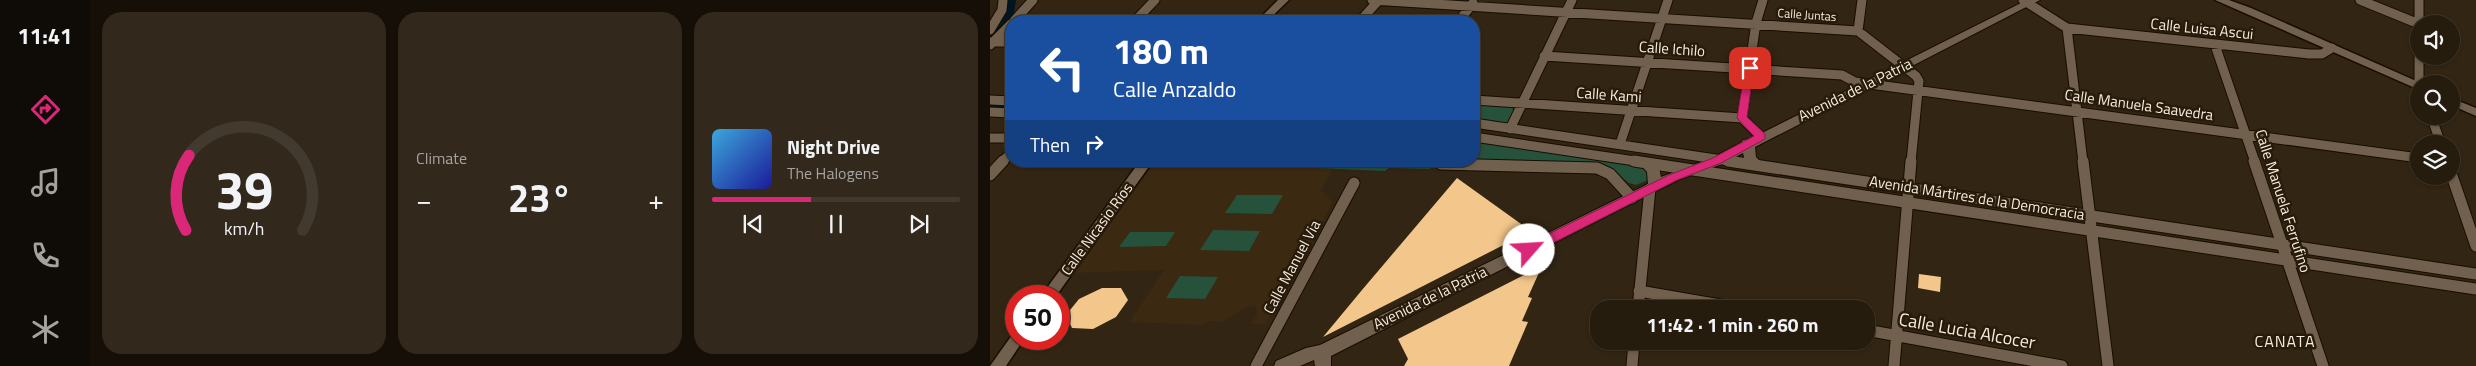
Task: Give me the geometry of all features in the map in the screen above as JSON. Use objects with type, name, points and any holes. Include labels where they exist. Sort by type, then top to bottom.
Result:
[{"type":"main road","name":"Avenida de la Patria","points":[[1677,173],[1696,170],[1710,159],[1758,134],[2027,1]]},
{"type":"main road","name":"Avenida de la Patria","points":[[1282,366],[1312,353],[1322,359],[1652,188],[1677,173],[1748,143],[1758,134]]},
{"type":"main road","points":[[1748,143],[1750,158],[1759,167]]},
{"type":"main road","points":[[1646,163],[1654,170],[1652,188]]},
{"type":"street","points":[[990,30],[1002,10],[1003,0]]},
{"type":"street","points":[[1018,15],[1033,0]]},
{"type":"street","points":[[1141,15],[1155,0]]},
{"type":"street","points":[[1268,15],[1284,0]]},
{"type":"street","name":"Calle Juntas","points":[[1372,0],[1473,3],[1565,12],[1858,31]]},
{"type":"street","points":[[1365,15],[1378,0]]},
{"type":"street","points":[[1510,129],[1572,0]]},
{"type":"street","points":[[1620,144],[1660,18],[1668,0]]},
{"type":"street","points":[[1758,134],[1742,118],[1756,23],[1763,0]]},
{"type":"street","points":[[1862,0],[1858,31],[1916,76],[1919,81],[1906,202],[1894,366]]},
{"type":"street","points":[[2220,0],[2248,10],[2332,48],[2410,80]]},
{"type":"street","points":[[2241,0],[2410,79]]},
{"type":"street","points":[[2360,0],[2410,21]]},
{"type":"street","points":[[2418,15],[2419,0]]},
{"type":"street","points":[[2027,1],[2067,28],[2108,366]]},
{"type":"street","points":[[1464,15],[1473,3]]},
{"type":"street","name":"Calle Luisa Ascui","points":[[2067,28],[2309,54],[2322,54],[2332,48]]},
{"type":"street","points":[[991,43],[1005,30]]},
{"type":"street","points":[[991,43],[1005,42]]},
{"type":"street","name":"Calle Manuela Ferrufino","points":[[2215,44],[2323,366]]},
{"type":"street","name":"Calle Ichilo","points":[[1544,56],[1646,61],[1842,75],[1861,83]]},
{"type":"street","name":"Calle Manuela Saavedra","points":[[1861,83],[2410,157]]},
{"type":"street","points":[[990,100],[1005,101]]},
{"type":"street","name":"Calle Kami","points":[[1480,100],[1742,118]]},
{"type":"street","points":[[2460,100],[2476,107]]},
{"type":"street","points":[[2460,105],[2476,112]]},
{"type":"street","points":[[990,112],[1005,113]]},
{"type":"street","name":"Avenida Mártires de la Democracia","points":[[1480,125],[1620,144],[1759,167],[2476,274]]},
{"type":"street","points":[[1480,137],[1646,163],[1677,173]]},
{"type":"street","points":[[990,138],[1005,138]]},
{"type":"street","points":[[990,176],[1005,159]]},
{"type":"street","points":[[1480,165],[1597,168],[1610,174],[1632,198]]},
{"type":"street","name":"Calle Nicasio Ríos","points":[[1056,285],[1143,167]]},
{"type":"street","name":"Avenida Mártires de la Democracia","points":[[1696,170],[2476,289]]},
{"type":"street","name":"Calle Manuel Via","points":[[1256,366],[1354,183]]},
{"type":"street","points":[[2455,185],[2476,246]]},
{"type":"street","points":[[1639,300],[1652,188]]},
{"type":"street","points":[[1640,291],[1692,300]]},
{"type":"street","name":"Calle Lucia Alcocer","points":[[1875,332],[2062,366]]},
{"type":"street","points":[[997,366],[1009,350]]},
{"type":"street","points":[[1632,366],[1633,350]]},
{"type":"shaded area","points":[[1152,167],[1292,167],[1333,169],[1321,190],[1333,202],[1265,325],[1251,324],[1257,314],[1256,307],[1248,306],[1223,322],[1210,321],[1201,325],[1129,322],[1164,270],[1074,273]]},
{"type":"green space","points":[[1480,104],[1512,107],[1514,111],[1508,124],[1480,121]]},
{"type":"green space","points":[[1480,141],[1646,167],[1648,180],[1636,185],[1629,183],[1614,171],[1480,161]]},
{"type":"green space","points":[[1291,167],[1431,167],[1430,169],[1389,168],[1385,171]]},
{"type":"green space","points":[[1237,195],[1283,195],[1272,214],[1225,213]]},
{"type":"green space","points":[[1213,230],[1260,231],[1249,251],[1200,250]]},
{"type":"green space","points":[[1130,232],[1175,232],[1166,246],[1119,247]]},
{"type":"green space","points":[[1180,276],[1218,277],[1205,299],[1166,298]]},
{"type":"building","points":[[1457,178],[1531,231],[1323,337],[1362,290]]},
{"type":"building","points":[[1542,266],[1528,297],[1532,298],[1522,321],[1528,322],[1509,366],[1404,366],[1408,359],[1398,339]]},
{"type":"building","points":[[1919,274],[1941,277],[1940,292],[1918,288]]},
{"type":"building","points":[[1102,288],[1121,288],[1128,300],[1116,317],[1093,329],[1072,328],[1070,324],[1070,310],[1079,299]]},
{"type":"waterway","points":[[1009,15],[1011,0]]},
{"type":"waterway","points":[[990,38],[1005,22]]},
{"type":"waterway","points":[[990,106],[1005,107]]},
{"type":"district","name":"CANATA","points":[[2285,341]]},
{"type":"route","points":[[1529,250],[1673,178],[1696,170],[1761,137],[1742,118],[1750,68]]}]
